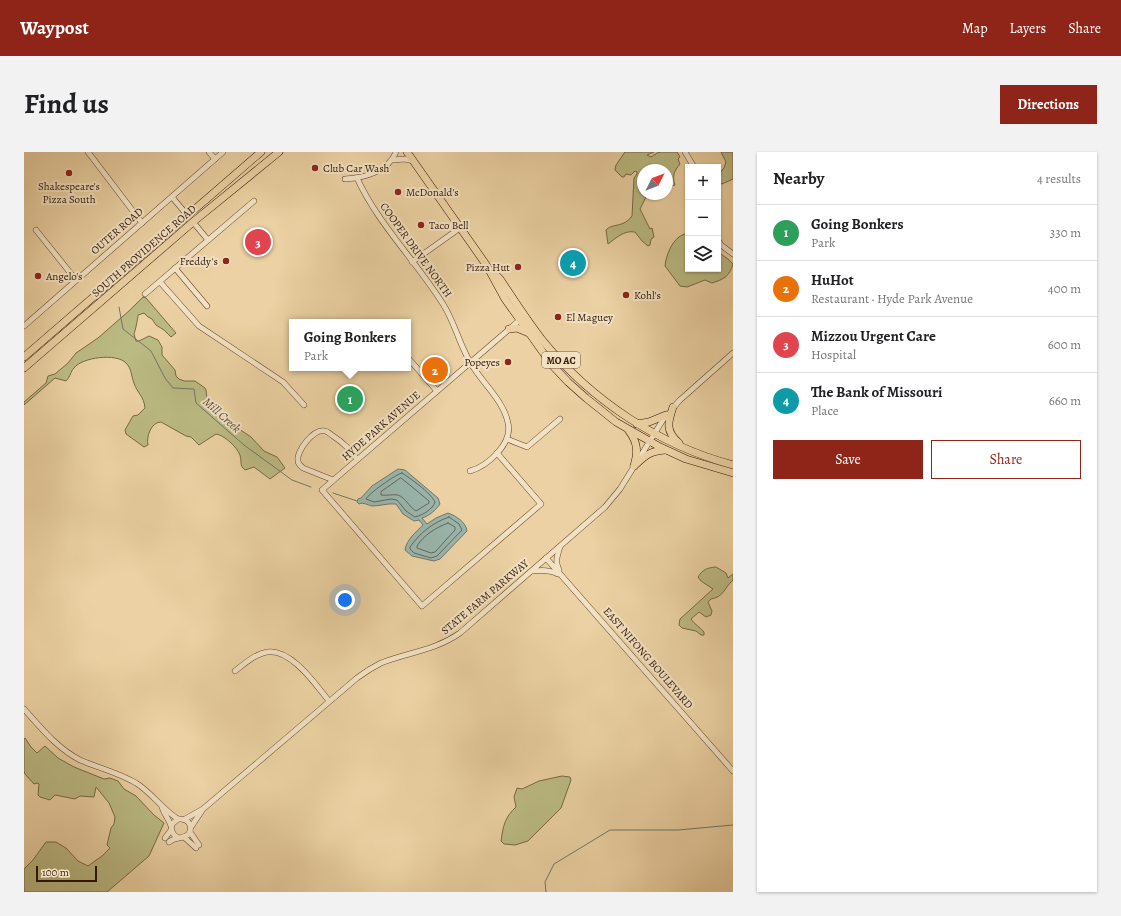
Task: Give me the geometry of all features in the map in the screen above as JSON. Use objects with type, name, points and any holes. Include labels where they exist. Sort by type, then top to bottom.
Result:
[{"type":"main road","name":"SOUTH PROVIDENCE ROAD","points":[[24,357],[261,152]]},
{"type":"main road","name":"SOUTH PROVIDENCE ROAD","points":[[24,368],[193,222],[279,152]]},
{"type":"main road","name":"MO AC","points":[[407,152],[487,266],[505,299],[578,379],[596,395],[654,434],[683,448],[733,465]]},
{"type":"main road","points":[[193,222],[193,219],[198,212],[226,188],[231,178]]},
{"type":"main road","points":[[152,258],[155,250],[187,222],[188,216]]},
{"type":"main road","name":"MO AC","points":[[523,317],[530,334],[552,365],[568,382],[602,412],[666,450],[686,459],[733,473]]},
{"type":"main road","points":[[509,329],[520,328],[530,334]]},
{"type":"main road","points":[[674,406],[668,422],[669,428],[671,435],[683,448]]},
{"type":"main road","points":[[637,424],[649,422],[666,415]]},
{"type":"main road","points":[[627,428],[636,441],[637,455],[634,466]]},
{"type":"main road","points":[[634,466],[647,454],[666,450]]},
{"type":"street","points":[[88,152],[142,223]]},
{"type":"street","points":[[209,152],[215,159]]},
{"type":"street","points":[[345,179],[357,178],[380,170],[393,160],[396,152]]},
{"type":"street","points":[[685,152],[692,164]]},
{"type":"street","name":"OUTER ROAD","points":[[24,326],[221,153]]},
{"type":"street","points":[[393,160],[405,159],[414,161]]},
{"type":"street","name":"COOPER DRIVE NORTH","points":[[357,178],[365,195],[444,305],[470,362],[505,411],[509,424],[507,440]]},
{"type":"street","points":[[172,197],[188,216]]},
{"type":"street","points":[[145,294],[254,201]]},
{"type":"street","points":[[193,222],[208,240]]},
{"type":"street","points":[[412,262],[460,228]]},
{"type":"street","points":[[36,230],[76,280]]},
{"type":"street","points":[[721,246],[733,254]]},
{"type":"street","points":[[175,268],[207,306]]},
{"type":"street","points":[[160,282],[199,326],[283,382],[304,405]]},
{"type":"street","name":"HYDE PARK AVENUE","points":[[497,453],[541,504],[422,606],[322,490],[523,317]]},
{"type":"street","name":"STATE FARM PARKWAY","points":[[185,819],[203,809],[329,700],[357,678],[382,663],[448,642],[460,633],[605,507],[620,489],[666,415],[680,400],[733,353]]},
{"type":"street","points":[[411,361],[437,391]]},
{"type":"street","points":[[470,471],[478,469],[502,448],[507,440],[528,447],[560,419]]},
{"type":"street","points":[[333,480],[300,466],[298,454],[310,437],[317,431],[324,431],[345,443],[357,459]]},
{"type":"street","points":[[560,546],[556,565],[561,575]]},
{"type":"street","name":"EAST NIFONG BOULEVARD","points":[[546,558],[733,772]]},
{"type":"street","points":[[532,571],[546,570],[561,575]]},
{"type":"street","points":[[235,671],[251,659],[268,652],[280,654],[291,659],[302,669],[329,700]]},
{"type":"street","points":[[24,709],[53,741],[65,751],[80,760],[135,782],[146,790],[162,807],[178,819]]},
{"type":"street","points":[[162,807],[164,813],[170,820],[172,833],[177,837]]},
{"type":"street","name":"STATE FARM PARKWAY","points":[[190,829],[203,809]]},
{"type":"street","points":[[178,819],[185,819],[188,821],[197,847],[184,838],[177,837],[167,840],[174,821],[178,819]]},
{"type":"street","points":[[184,838],[190,829]]},
{"type":"shaded area","points":[[625,152],[654,152],[647,155],[651,157],[661,152],[677,152],[680,157],[678,159],[680,164],[674,174],[675,185],[673,186],[673,164],[637,164],[637,172],[635,171],[631,175],[626,174],[624,177],[622,177],[615,170],[616,165]]},
{"type":"shaded area","points":[[721,152],[733,152],[733,179],[722,184],[721,172],[726,162]]},
{"type":"shaded area","points":[[637,174],[637,200],[644,200],[640,209],[650,229],[652,228],[654,237],[651,239],[650,245],[648,246],[635,232],[627,232],[620,235],[608,244],[606,230],[622,224],[629,220],[632,216],[634,178]]},
{"type":"shaded area","points":[[685,234],[685,272],[721,272],[721,254],[733,264],[728,275],[712,283],[705,280],[687,287],[680,286],[665,266],[669,250],[676,240]]},
{"type":"shaded area","points":[[143,297],[146,298],[176,333],[171,337],[144,313],[138,315],[134,334],[136,341],[149,336],[158,340],[162,347],[162,355],[175,370],[176,376],[184,381],[195,381],[205,388],[207,398],[217,414],[251,437],[264,451],[277,457],[285,468],[270,479],[254,467],[245,470],[241,465],[241,457],[236,448],[223,437],[216,434],[199,445],[191,437],[186,436],[161,422],[154,424],[150,430],[148,445],[144,447],[126,434],[125,430],[133,416],[138,415],[145,408],[143,400],[135,386],[128,365],[122,360],[115,358],[108,357],[92,359],[78,364],[66,381],[55,378],[24,405],[24,402],[46,383],[48,376],[55,374],[68,363],[76,353],[98,338]]},
{"type":"shaded area","points":[[716,567],[726,573],[728,578],[733,574],[733,580],[719,596],[708,602],[712,611],[711,615],[706,617],[699,612],[691,619],[704,632],[704,635],[701,635],[696,631],[682,628],[679,625],[680,619],[713,589],[701,581],[698,577],[706,569]]},
{"type":"shaded area","points":[[25,738],[37,753],[45,746],[58,758],[74,767],[104,779],[110,778],[118,781],[124,789],[136,796],[164,823],[149,856],[107,892],[24,892],[24,869],[33,860],[46,842],[56,842],[66,848],[78,861],[88,866],[110,848],[107,845],[115,817],[109,803],[96,787],[94,797],[80,796],[75,799],[55,795],[50,800],[40,797],[38,795],[39,784],[34,784],[24,771]]},
{"type":"shaded area","points":[[562,776],[570,777],[571,780],[561,808],[528,841],[515,845],[504,844],[501,841],[505,822],[516,807],[514,797],[517,788],[522,789],[539,781]]},
{"type":"water","points":[[398,469],[405,470],[438,498],[440,504],[434,511],[422,518],[427,524],[448,513],[460,520],[465,525],[467,531],[440,559],[434,561],[412,556],[405,550],[410,539],[423,525],[419,520],[414,521],[403,514],[396,504],[372,506],[364,503],[359,504],[357,502],[358,499],[361,498],[372,486]]},
{"type":"waterway","name":"Mill Creek","points":[[119,307],[123,329],[151,351],[165,378],[173,388],[194,389],[196,403],[244,445],[292,480],[311,487]]},
{"type":"waterway","name":"Mill Creek","points":[[333,493],[357,501]]},
{"type":"waterway","points":[[546,892],[545,882],[554,864],[610,830],[678,830],[733,825]]},
{"type":"place","name":"Club Car Wash","points":[[315,168]]},
{"type":"place","name":"Shakespeare's Pizza South","points":[[69,173]]},
{"type":"place","name":"McDonald's","points":[[398,192]]},
{"type":"place","name":"Taco Bell","points":[[421,225]]},
{"type":"place","name":"Mizzou Urgent Care","points":[[258,242]]},
{"type":"place","name":"Freddy's","points":[[226,261]]},
{"type":"place","name":"The Bank of Missouri","points":[[573,263]]},
{"type":"place","name":"Pizza Hut","points":[[518,267]]},
{"type":"place","name":"Angelo's","points":[[38,276]]},
{"type":"place","name":"Kohl's","points":[[626,295]]},
{"type":"place","name":"El Maguey","points":[[558,317]]},
{"type":"place","name":"Popeyes","points":[[508,362]]},
{"type":"place","name":"HuHot","points":[[435,370]]},
{"type":"place","name":"Going Bonkers","points":[[350,399]]}]
